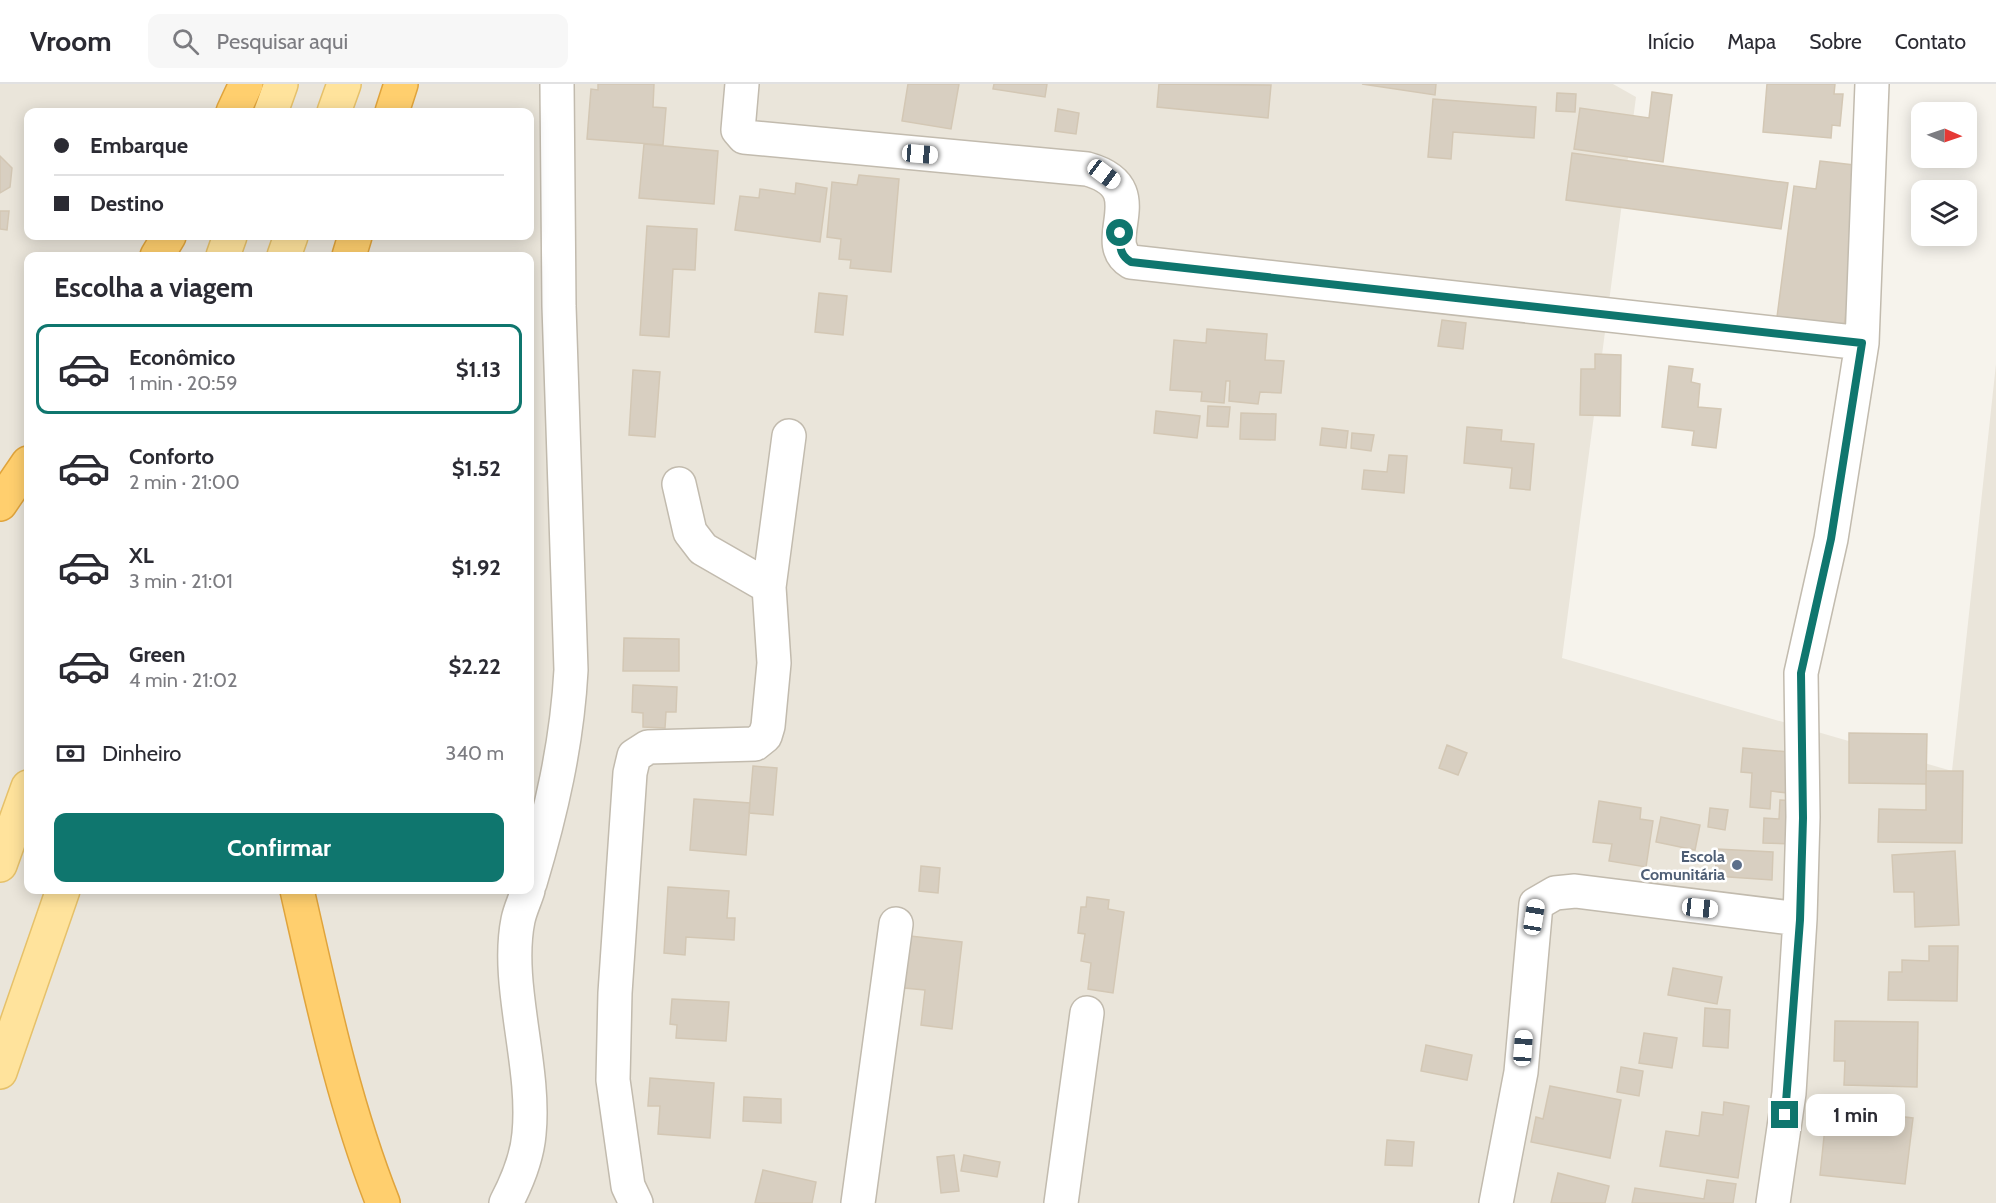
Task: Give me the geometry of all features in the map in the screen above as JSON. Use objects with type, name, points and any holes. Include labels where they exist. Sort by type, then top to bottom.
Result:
[{"type":"highway","points":[[236,108],[246,84]]},
{"type":"highway","points":[[393,108],[401,84]]},
{"type":"highway","points":[[0,504],[24,469]]},
{"type":"highway","points":[[298,894],[330,1034],[367,1162],[383,1203]]},
{"type":"main road","points":[[272,108],[281,84]]},
{"type":"main road","points":[[335,108],[344,84]]},
{"type":"main road","points":[[0,865],[24,798]]},
{"type":"main road","points":[[0,1072],[62,894]]},
{"type":"street","points":[[534,868],[558,775],[568,724],[571,670],[559,306],[557,84]]},
{"type":"street","points":[[742,84],[738,130],[744,137],[1087,169],[1104,174],[1117,184],[1120,192],[1122,200],[1120,250],[1124,258],[1131,262],[1862,343]]},
{"type":"street","points":[[1773,1203],[1789,1093],[1800,920],[1803,818],[1801,673],[1831,539],[1862,343],[1872,84]]},
{"type":"street","points":[[636,1203],[628,1186],[613,1080],[615,993],[630,773],[634,756],[648,747],[755,744],[765,736],[774,663],[769,587],[789,436]]},
{"type":"street","points":[[679,484],[690,532],[703,549],[769,587]]},
{"type":"street","points":[[1496,1203],[1521,1072],[1536,904],[1555,893],[1575,891],[1800,920]]},
{"type":"street","points":[[506,1203],[518,1180],[529,1134],[527,1050],[516,969],[518,921],[527,894]]},
{"type":"street","points":[[858,1203],[896,924]]},
{"type":"street","points":[[1061,1203],[1087,1013]]},
{"type":"shaded area","points":[[0,84],[1613,84],[1636,97],[1562,658],[1952,771],[1996,364],[1996,1203],[0,1203]]},
{"type":"building","points":[[598,84],[654,84],[653,107],[666,108],[663,145],[587,139],[591,89],[598,90]]},
{"type":"building","points":[[908,84],[959,84],[951,129],[902,121]]},
{"type":"building","points":[[994,84],[1047,84],[1045,97],[993,89]]},
{"type":"building","points":[[1159,84],[1271,85],[1268,118],[1157,107]]},
{"type":"building","points":[[1362,84],[1436,84],[1435,95]]},
{"type":"building","points":[[1767,84],[1835,84],[1834,94],[1843,94],[1840,126],[1832,125],[1831,138],[1763,132]]},
{"type":"building","points":[[1652,92],[1672,95],[1663,162],[1574,149],[1580,108],[1649,118]]},
{"type":"building","points":[[1557,93],[1576,94],[1575,112],[1556,111]]},
{"type":"building","points":[[1433,99],[1536,107],[1534,138],[1453,132],[1451,159],[1428,157]]},
{"type":"building","points":[[1058,109],[1079,113],[1076,134],[1055,131]]},
{"type":"building","points":[[644,144],[718,151],[714,204],[639,198]]},
{"type":"building","points":[[1572,153],[1788,183],[1781,229],[1566,200]]},
{"type":"building","points":[[0,156],[12,168],[10,187],[0,193]]},
{"type":"building","points":[[1820,161],[1854,165],[1851,191],[1861,193],[1844,326],[1777,317],[1794,186],[1816,189]]},
{"type":"building","points":[[859,175],[899,179],[891,272],[850,268],[851,260],[839,259],[841,239],[827,237],[832,182],[857,185]]},
{"type":"building","points":[[796,183],[827,188],[820,242],[735,230],[740,196],[759,198],[760,189],[795,194]]},
{"type":"building","points":[[0,211],[9,211],[7,230],[0,229]]},
{"type":"building","points":[[647,226],[697,229],[695,270],[673,269],[669,337],[640,335]]},
{"type":"building","points":[[819,293],[847,296],[843,335],[815,332]]},
{"type":"building","points":[[1442,320],[1466,323],[1463,349],[1438,346]]},
{"type":"building","points":[[1207,329],[1267,334],[1265,360],[1284,361],[1281,393],[1260,392],[1258,404],[1229,401],[1230,381],[1226,381],[1224,403],[1201,401],[1202,392],[1170,390],[1174,340],[1206,343]]},
{"type":"building","points":[[1595,354],[1621,355],[1620,416],[1580,415],[1581,369],[1595,369]]},
{"type":"building","points":[[1669,366],[1693,369],[1691,382],[1700,384],[1698,407],[1721,409],[1716,448],[1692,445],[1694,431],[1662,427]]},
{"type":"building","points":[[633,370],[660,372],[655,437],[629,435]]},
{"type":"building","points":[[1208,406],[1230,407],[1228,427],[1207,426]]},
{"type":"building","points":[[1156,411],[1200,416],[1197,438],[1154,433]]},
{"type":"building","points":[[1241,413],[1276,414],[1275,440],[1240,439]]},
{"type":"building","points":[[1467,427],[1502,430],[1501,441],[1534,444],[1530,490],[1510,488],[1512,468],[1464,463]]},
{"type":"building","points":[[1322,428],[1348,431],[1346,448],[1320,445]]},
{"type":"building","points":[[1352,433],[1374,435],[1371,451],[1351,448]]},
{"type":"building","points":[[1389,455],[1407,456],[1404,493],[1362,489],[1364,470],[1387,472]]},
{"type":"building","points":[[624,638],[679,639],[679,671],[623,671]]},
{"type":"building","points":[[633,685],[677,687],[676,712],[666,712],[665,728],[643,727],[643,713],[632,712]]},
{"type":"building","points":[[1849,733],[1927,734],[1926,784],[1849,783]]},
{"type":"building","points":[[1447,745],[1467,753],[1458,775],[1439,768]]},
{"type":"building","points":[[1743,748],[1790,752],[1787,793],[1771,791],[1770,809],[1750,807],[1752,773],[1741,772]]},
{"type":"building","points":[[753,766],[777,768],[773,815],[749,813]]},
{"type":"building","points":[[1926,771],[1963,771],[1962,843],[1878,842],[1879,809],[1926,810]]},
{"type":"building","points":[[694,799],[750,803],[746,855],[690,850]]},
{"type":"building","points":[[1780,800],[1797,801],[1795,844],[1763,843],[1764,818],[1779,819]]},
{"type":"building","points":[[1599,801],[1641,808],[1640,819],[1653,821],[1646,867],[1609,861],[1612,844],[1593,842]]},
{"type":"building","points":[[1710,808],[1728,810],[1725,830],[1708,827]]},
{"type":"building","points":[[1661,817],[1700,825],[1695,850],[1656,842]]},
{"type":"building","points":[[1717,849],[1773,852],[1772,880],[1715,876]]},
{"type":"building","points":[[1955,851],[1959,925],[1915,927],[1914,892],[1894,892],[1892,855]]},
{"type":"building","points":[[921,866],[940,868],[938,893],[919,891]]},
{"type":"building","points":[[668,887],[729,891],[727,918],[735,918],[734,940],[686,937],[685,955],[664,953]]},
{"type":"building","points":[[1087,897],[1109,900],[1108,909],[1124,912],[1113,993],[1088,989],[1091,963],[1081,961],[1085,934],[1078,933],[1081,907],[1086,907]]},
{"type":"building","points":[[910,936],[962,942],[952,1029],[921,1025],[925,990],[904,988]]},
{"type":"building","points":[[1929,946],[1958,946],[1957,1001],[1888,1000],[1889,972],[1902,972],[1902,960],[1929,961]]},
{"type":"building","points":[[1673,968],[1722,977],[1717,1004],[1668,995]]},
{"type":"building","points":[[672,999],[729,1002],[726,1041],[676,1038],[677,1025],[670,1024]]},
{"type":"building","points":[[1705,1008],[1730,1010],[1728,1048],[1703,1046]]},
{"type":"building","points":[[1835,1021],[1918,1022],[1917,1087],[1844,1085],[1845,1061],[1834,1061]]},
{"type":"building","points":[[1644,1033],[1677,1038],[1672,1068],[1639,1063]]},
{"type":"building","points":[[1426,1045],[1472,1055],[1467,1080],[1421,1071]]},
{"type":"building","points":[[1621,1067],[1643,1071],[1639,1096],[1617,1092]]},
{"type":"building","points":[[650,1078],[714,1083],[710,1138],[658,1134],[660,1106],[648,1106]]},
{"type":"building","points":[[1550,1086],[1621,1100],[1610,1158],[1531,1142],[1536,1117],[1543,1119]]},
{"type":"building","points":[[744,1097],[781,1099],[781,1123],[743,1121]]},
{"type":"building","points":[[1724,1102],[1749,1106],[1738,1178],[1660,1166],[1666,1131],[1699,1136],[1702,1112],[1723,1115]]},
{"type":"building","points":[[1827,1108],[1913,1118],[1905,1184],[1820,1175]]},
{"type":"building","points":[[1387,1140],[1414,1142],[1412,1166],[1385,1165]]},
{"type":"building","points":[[954,1155],[959,1191],[941,1193],[937,1157]]},
{"type":"building","points":[[964,1155],[1000,1162],[997,1177],[961,1171]]},
{"type":"building","points":[[763,1170],[816,1182],[812,1203],[755,1203]]},
{"type":"building","points":[[1558,1173],[1609,1186],[1605,1203],[1551,1203]]},
{"type":"building","points":[[1707,1180],[1736,1184],[1733,1203],[1632,1203],[1635,1188],[1704,1199]]},
{"type":"place","name":"Escola Comunitária","points":[[1737,865]]},
{"type":"route","points":[[1120,233],[1120,250],[1124,258],[1131,262],[1862,343],[1831,539],[1801,673],[1803,818],[1800,920],[1789,1093],[1785,1115]]}]
